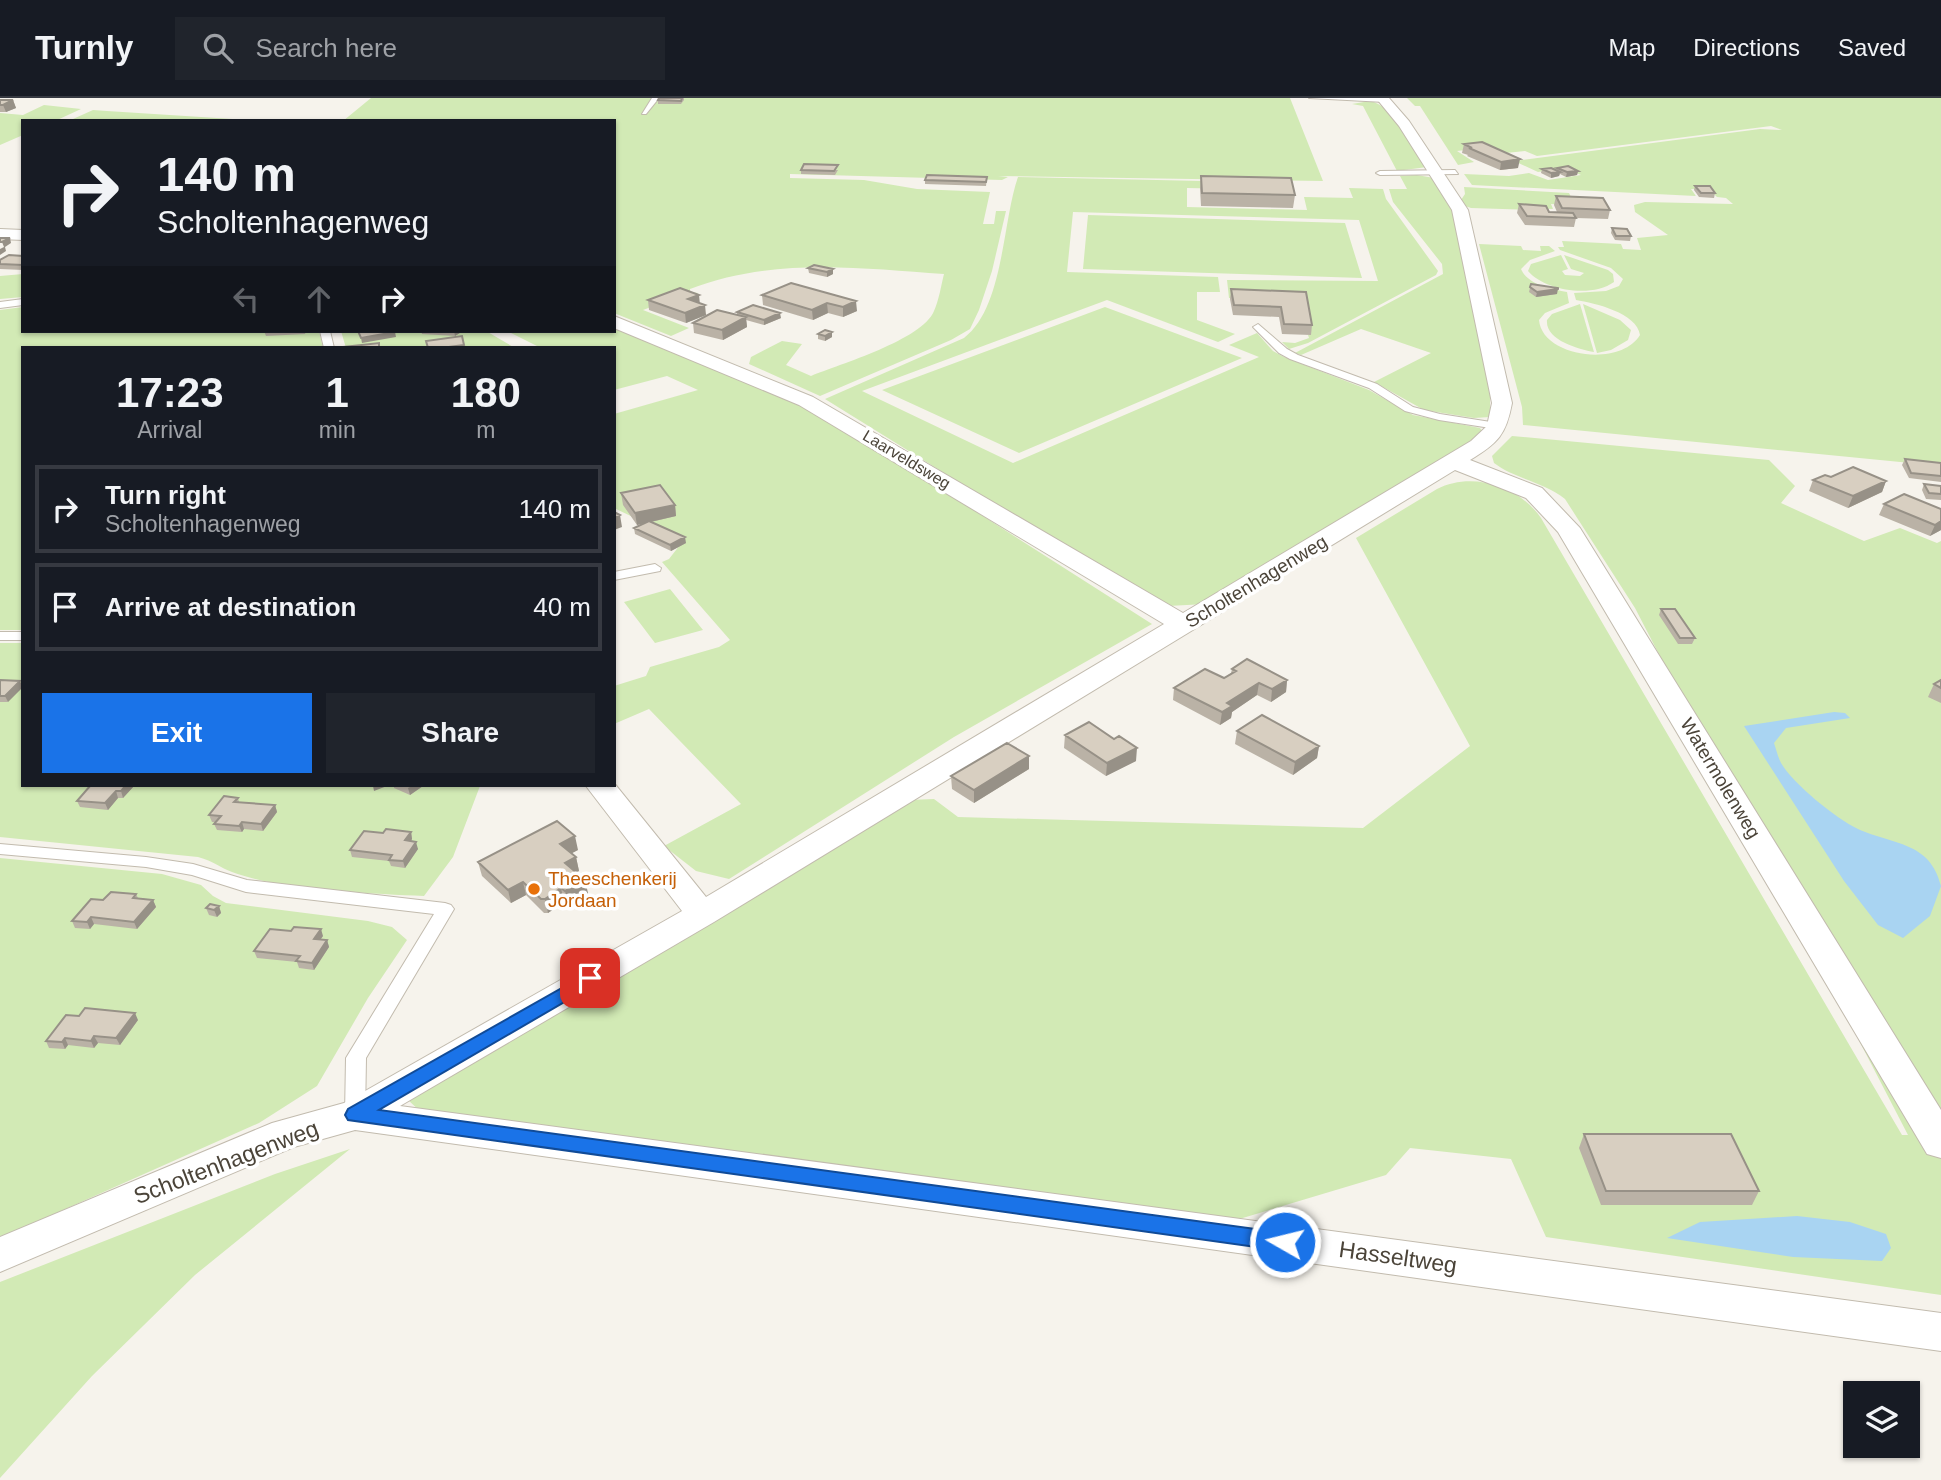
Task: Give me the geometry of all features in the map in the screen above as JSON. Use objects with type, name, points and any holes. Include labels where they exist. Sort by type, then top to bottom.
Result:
[{"type":"street","points":[[1383,99],[1460,210],[1497,371],[1502,403],[1497,426]]},
{"type":"street","points":[[0,234],[21,235]]},
{"type":"street","name":"Laarveldsweg","points":[[616,322],[806,401],[1165,616],[1187,623]]},
{"type":"street","name":"Scholtenhagenweg","points":[[0,1255],[285,1134],[355,1115],[702,914],[1455,462],[1479,446],[1497,426]]},
{"type":"street","name":"Watermolenweg","points":[[1455,462],[1534,493],[1568,528],[1941,1143]]},
{"type":"street","points":[[602,787],[702,914]]},
{"type":"street","name":"Hasseltweg","points":[[355,1115],[1941,1332]]},
{"type":"lane","points":[[644,114],[656,98]]},
{"type":"lane","points":[[1312,98],[1383,99]]},
{"type":"lane","points":[[1381,173],[1455,172]]},
{"type":"lane","points":[[0,305],[21,302]]},
{"type":"lane","points":[[1258,327],[1287,354],[1373,386],[1409,408],[1440,417],[1497,426]]},
{"type":"lane","points":[[616,576],[655,568]]},
{"type":"lane","points":[[0,636],[21,636]]},
{"type":"lane","points":[[0,849],[146,862],[193,870],[246,886],[445,909],[356,1058],[355,1115]]},
{"type":"green space","points":[[371,98],[1290,98],[1323,181],[998,176],[1008,177],[1002,180],[790,174],[790,178],[864,180],[917,189],[990,192],[983,224],[994,224],[996,211],[1006,211],[992,271],[970,329],[951,340],[820,396],[749,364],[751,357],[782,341],[802,344],[786,365],[811,376],[879,350],[914,332],[926,322],[936,307],[944,274],[816,267],[752,272],[721,279],[690,289],[690,292],[698,293],[692,299],[680,296],[643,310],[689,328],[671,336],[616,314],[616,119],[345,119]]},
{"type":"green space","points":[[1407,98],[1941,98],[1941,466],[1523,425],[1522,407],[1479,244],[1521,246],[1523,250],[1541,251],[1540,246],[1549,246],[1555,251],[1530,260],[1521,269],[1534,283],[1567,292],[1569,303],[1545,313],[1539,320],[1543,333],[1553,343],[1567,350],[1600,355],[1616,352],[1630,345],[1640,335],[1637,327],[1614,310],[1576,300],[1574,293],[1606,291],[1619,286],[1623,279],[1611,268],[1560,250],[1558,247],[1564,247],[1562,241],[1621,244],[1623,249],[1641,250],[1637,238],[1668,235],[1635,212],[1634,205],[1645,202],[1733,204],[1726,198],[1717,197],[1710,190],[1691,189],[1696,196],[1472,185],[1464,174],[1509,176],[1529,173],[1548,180],[1581,175],[1565,168],[1538,172],[1514,161],[1760,129],[1782,130],[1771,126],[1537,156],[1525,151],[1506,153],[1491,147],[1457,151],[1474,162],[1458,165],[1420,106],[1415,106]]},
{"type":"green space","points":[[1370,101],[1379,104],[1395,119],[1427,167],[1397,171],[1363,106],[1352,104]]},
{"type":"green space","points":[[44,105],[81,109],[59,119],[21,119],[21,136],[0,145],[0,113],[23,115]]},
{"type":"green space","points":[[93,110],[233,119],[73,119]]},
{"type":"green space","points":[[1400,176],[1434,178],[1455,217],[1490,385],[1490,417],[1474,418],[1424,410],[1374,382],[1431,353],[1361,329],[1301,355],[1295,353],[1443,274],[1442,264],[1393,202],[1389,189],[1407,189]]},
{"type":"green space","points":[[1018,177],[1290,183],[1286,190],[1187,188],[1187,207],[1307,210],[1304,197],[1353,198],[1349,188],[1383,189],[1386,199],[1438,271],[1436,275],[1308,343],[1289,349],[1282,342],[1295,343],[1309,338],[1308,335],[1311,334],[1304,300],[1229,298],[1227,280],[1378,281],[1359,220],[1073,212],[1067,272],[1218,277],[1220,292],[1197,292],[1197,320],[1235,334],[1218,342],[1107,300],[862,391],[1013,463],[1259,357],[1229,345],[1257,333],[1273,351],[1284,357],[1369,390],[1413,415],[1480,428],[1482,431],[1447,460],[1206,604],[1168,606],[1144,597],[825,399],[964,338],[977,324],[994,286]]},
{"type":"green space","points":[[1464,187],[1569,193],[1575,205],[1551,204],[1553,209],[1530,210],[1471,208],[1465,206],[1461,200],[1465,194]]},
{"type":"green space","points":[[1088,215],[1345,223],[1362,278],[1083,269]]},
{"type":"green space","points":[[1561,255],[1568,269],[1562,271],[1565,275],[1580,276],[1584,273],[1571,269],[1564,255],[1608,270],[1613,274],[1614,282],[1594,290],[1569,290],[1546,283],[1528,271],[1531,264]]},
{"type":"green space","points":[[21,274],[21,297],[0,299],[0,276]]},
{"type":"green space","points":[[1580,304],[1594,352],[1564,342],[1551,333],[1548,327],[1547,320],[1552,314]]},
{"type":"green space","points":[[1583,304],[1620,320],[1631,330],[1628,340],[1611,350],[1597,353]]},
{"type":"green space","points":[[21,307],[21,333],[319,333],[323,346],[21,346],[21,630],[0,630],[0,310]]},
{"type":"green space","points":[[1105,307],[1242,358],[1019,453],[882,390]]},
{"type":"green space","points":[[616,327],[781,394],[950,495],[1152,624],[954,737],[729,879],[696,871],[664,846],[741,804],[649,709],[616,723],[616,685],[646,676],[650,667],[719,647],[730,640],[662,562],[669,559],[683,541],[616,509],[616,413],[698,390],[667,376],[616,389],[616,346],[537,346],[511,333],[616,333]]},
{"type":"green space","points":[[342,333],[489,333],[512,346],[345,346]]},
{"type":"green space","points":[[1512,436],[1769,460],[1795,486],[1781,503],[1864,541],[1900,528],[1937,543],[1941,541],[1941,1295],[1546,1237],[1511,1159],[1410,1148],[1386,1175],[1236,1220],[421,1112],[408,1100],[908,800],[934,799],[958,817],[1363,828],[1470,746],[1356,538],[1437,489],[1465,481],[1508,490],[1532,507],[1541,518],[1902,1135],[1908,1135],[1635,608],[1565,499],[1548,488],[1494,463],[1492,456]]},
{"type":"green space","points":[[670,589],[703,630],[655,643],[624,602]]},
{"type":"green space","points":[[0,643],[21,643],[21,787],[480,787],[453,857],[424,896],[301,887],[253,878],[198,857],[0,837]]},
{"type":"green space","points":[[0,858],[162,874],[201,885],[226,903],[368,921],[392,927],[407,940],[368,998],[317,1086],[259,1123],[0,1238]]},
{"type":"green space","points":[[350,1149],[195,1275],[92,1376],[0,1478],[0,1282],[275,1174]]},
{"type":"water","points":[[1834,712],[1845,713],[1850,718],[1786,728],[1774,743],[1780,761],[1787,771],[1828,809],[1858,829],[1919,852],[1936,871],[1941,886],[1930,916],[1903,938],[1878,925],[1844,881],[1744,726]]},
{"type":"water","points":[[1797,1216],[1850,1222],[1886,1234],[1891,1248],[1882,1261],[1793,1257],[1667,1238],[1700,1222]]},
{"type":"building","points":[[682,98],[681,101],[658,100]]},
{"type":"building","points":[[0,100],[13,100],[0,105]]},
{"type":"building","points":[[1482,142],[1520,159],[1501,162],[1464,144]]},
{"type":"building","points":[[804,164],[838,165],[834,171],[801,170]]},
{"type":"building","points":[[1568,166],[1578,171],[1567,172],[1557,168]]},
{"type":"building","points":[[1551,168],[1560,172],[1551,173],[1542,169]]},
{"type":"building","points":[[927,175],[987,177],[986,182],[925,180]]},
{"type":"building","points":[[1201,176],[1291,178],[1295,195],[1202,193]]},
{"type":"building","points":[[1695,186],[1710,186],[1715,193],[1701,193]]},
{"type":"building","points":[[1556,196],[1603,198],[1610,210],[1562,208]]},
{"type":"building","points":[[1519,204],[1546,206],[1549,212],[1573,213],[1576,218],[1527,216]]},
{"type":"building","points":[[1612,228],[1627,229],[1631,236],[1616,236]]},
{"type":"building","points":[[9,255],[21,256],[21,265],[0,264],[0,260]]},
{"type":"building","points":[[814,265],[833,269],[827,272],[808,268]]},
{"type":"building","points":[[791,283],[856,301],[843,307],[827,303],[812,310],[762,295]]},
{"type":"building","points":[[1531,284],[1558,289],[1537,292],[1530,287]]},
{"type":"building","points":[[680,288],[699,295],[688,299],[705,305],[685,313],[648,300]]},
{"type":"building","points":[[1231,289],[1306,292],[1312,325],[1284,324],[1281,307],[1234,305]]},
{"type":"building","points":[[753,305],[780,313],[764,320],[737,312]]},
{"type":"building","points":[[717,310],[746,317],[722,330],[693,323]]},
{"type":"building","points":[[825,330],[832,332],[825,336],[818,334]]},
{"type":"building","points":[[359,333],[389,333],[361,338]]},
{"type":"building","points":[[462,336],[464,345],[427,346],[426,341]]},
{"type":"building","points":[[379,343],[379,346],[353,346]]},
{"type":"building","points":[[1905,459],[1941,463],[1941,476],[1911,473]]},
{"type":"building","points":[[1853,467],[1886,481],[1853,496],[1813,480],[1825,475],[1831,477]]},
{"type":"building","points":[[1924,484],[1941,486],[1941,494],[1929,493]]},
{"type":"building","points":[[660,485],[675,505],[635,513],[621,493]]},
{"type":"building","points":[[1904,494],[1941,509],[1941,521],[1935,525],[1884,504]]},
{"type":"building","points":[[649,521],[685,537],[670,545],[634,528]]},
{"type":"building","points":[[1661,609],[1675,609],[1695,638],[1680,638]]},
{"type":"building","points":[[1247,659],[1287,680],[1272,689],[1259,683],[1227,703],[1232,706],[1222,712],[1174,688],[1205,669],[1224,678],[1236,671],[1232,669]]},
{"type":"building","points":[[0,680],[20,681],[5,696],[0,696]]},
{"type":"building","points":[[1262,715],[1319,746],[1295,762],[1237,731]]},
{"type":"building","points":[[1089,722],[1114,739],[1119,736],[1137,748],[1107,763],[1065,735]]},
{"type":"building","points":[[1007,743],[1029,756],[974,790],[951,776]]},
{"type":"building","points":[[89,787],[124,787],[121,791],[116,791],[105,803],[77,801]]},
{"type":"building","points":[[224,796],[238,798],[234,802],[275,805],[261,824],[214,824],[221,816],[209,815]]},
{"type":"building","points":[[557,821],[575,836],[560,844],[576,857],[565,863],[585,880],[565,891],[561,888],[541,899],[523,882],[508,890],[478,862]]},
{"type":"building","points":[[386,829],[411,832],[405,840],[416,842],[403,861],[389,860],[392,855],[350,850],[364,831],[383,833]]},
{"type":"building","points":[[111,892],[136,894],[133,898],[153,900],[134,922],[91,917],[87,922],[72,921],[91,899],[103,900]]},
{"type":"building","points":[[210,904],[219,906],[214,910],[206,908]]},
{"type":"building","points":[[294,927],[321,929],[314,939],[327,940],[312,963],[296,961],[300,956],[254,951],[270,929],[291,931]]},
{"type":"building","points":[[85,1008],[135,1013],[116,1038],[94,1036],[91,1041],[65,1038],[62,1042],[46,1041],[66,1015],[79,1016]]},
{"type":"building","points":[[1584,1134],[1731,1134],[1759,1191],[1606,1191]]},
{"type":"place","name":"Theeschenkerij Jordaan","points":[[534,889]]},
{"type":"route","points":[[590,978],[355,1115],[1285,1242]]}]
